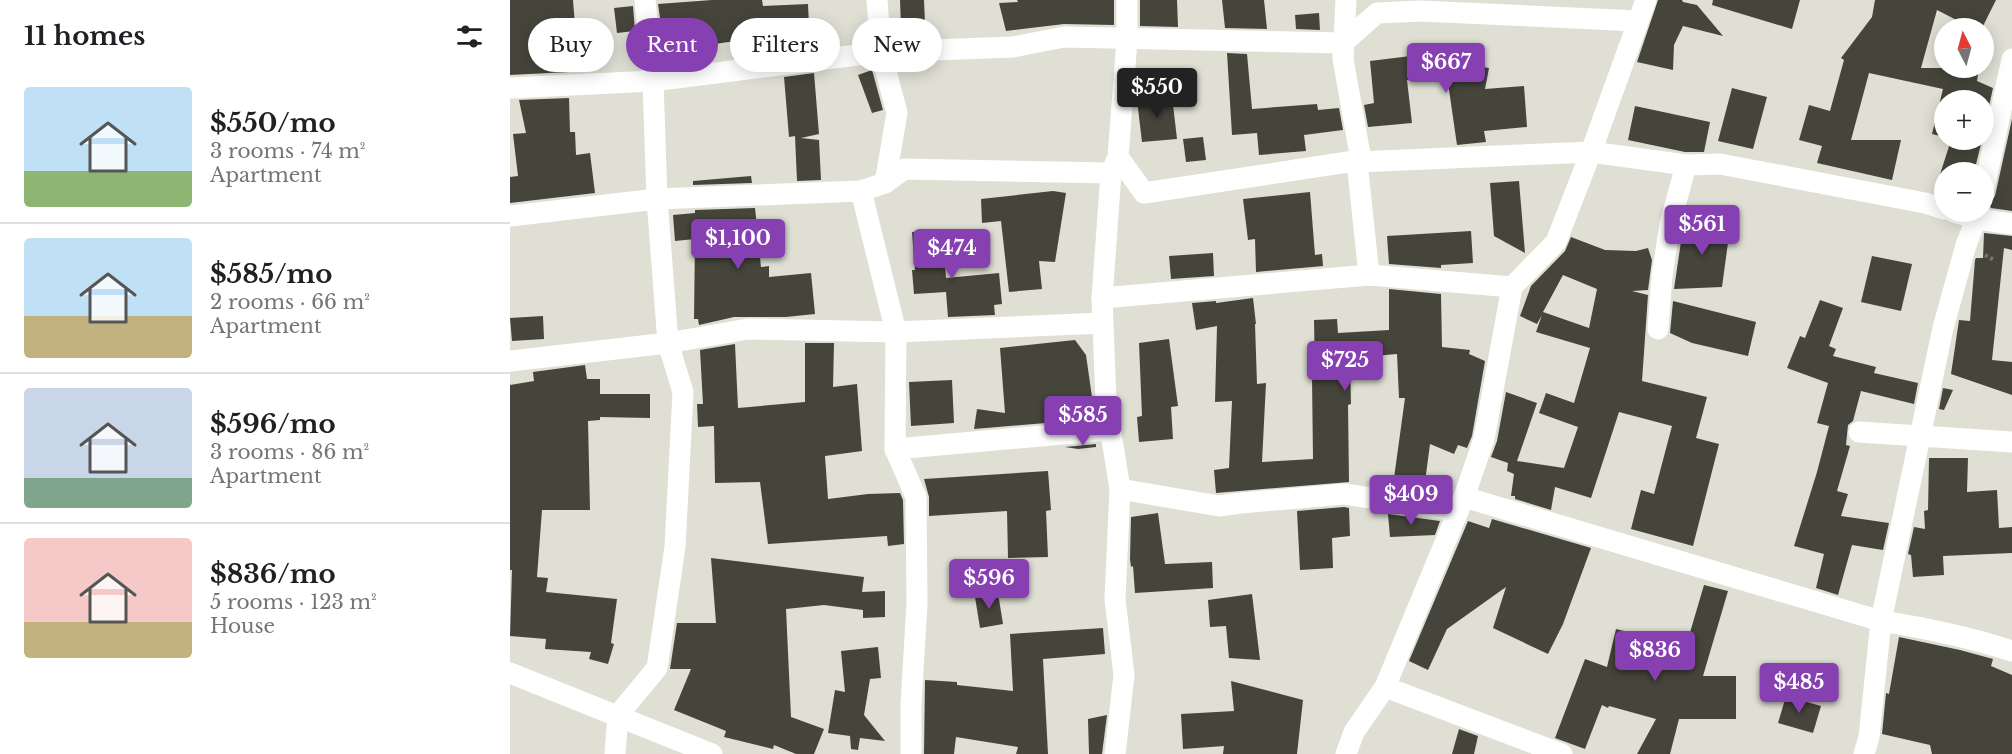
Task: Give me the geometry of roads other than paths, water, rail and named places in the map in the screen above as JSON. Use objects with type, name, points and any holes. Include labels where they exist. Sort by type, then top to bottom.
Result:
[{"type":"street","points":[[615,754],[618,715],[657,668],[675,547],[683,392],[668,343],[657,200],[653,81],[645,0]]},
{"type":"street","points":[[877,0],[878,18]]},
{"type":"street","points":[[1115,754],[1124,675],[1114,599],[1120,489],[1109,430],[1102,298],[1127,40],[1127,0]]},
{"type":"street","points":[[1346,0],[1343,59],[1359,161],[1369,275]]},
{"type":"street","points":[[1346,754],[1354,732],[1385,687],[1461,504],[1484,440],[1512,287],[1556,242],[1646,0]]},
{"type":"street","points":[[942,50],[1013,47],[1064,37],[1343,43],[1377,13],[1420,11],[1638,21]]},
{"type":"street","points":[[510,88],[653,81],[852,56]]},
{"type":"street","points":[[1990,162],[2012,59]]},
{"type":"street","points":[[885,183],[897,112],[886,72]]},
{"type":"street","points":[[510,216],[657,200],[861,191],[885,183],[904,169],[1114,165],[1144,193],[1359,161],[1591,153],[1686,165],[1720,165],[1934,206]]},
{"type":"street","points":[[1658,328],[1662,276],[1670,224],[1686,165]]},
{"type":"street","points":[[861,191],[896,332],[895,449],[916,497],[917,603],[911,705],[911,754]]},
{"type":"street","points":[[1994,219],[2012,224]]},
{"type":"street","points":[[1864,754],[1869,736],[1881,621],[1942,328],[1966,245],[1975,222]]},
{"type":"street","points":[[1102,298],[1369,275],[1512,287]]},
{"type":"street","points":[[510,360],[668,343],[748,329],[896,332],[1102,323]]},
{"type":"street","points":[[895,449],[1109,430]]},
{"type":"street","points":[[1859,432],[2012,442]]},
{"type":"street","points":[[1120,489],[1219,506],[1241,502],[1344,494],[1461,504],[1881,621],[1925,627],[2012,651]]},
{"type":"street","points":[[510,672],[712,754]]},
{"type":"street","points":[[1385,687],[1562,754]]}]
